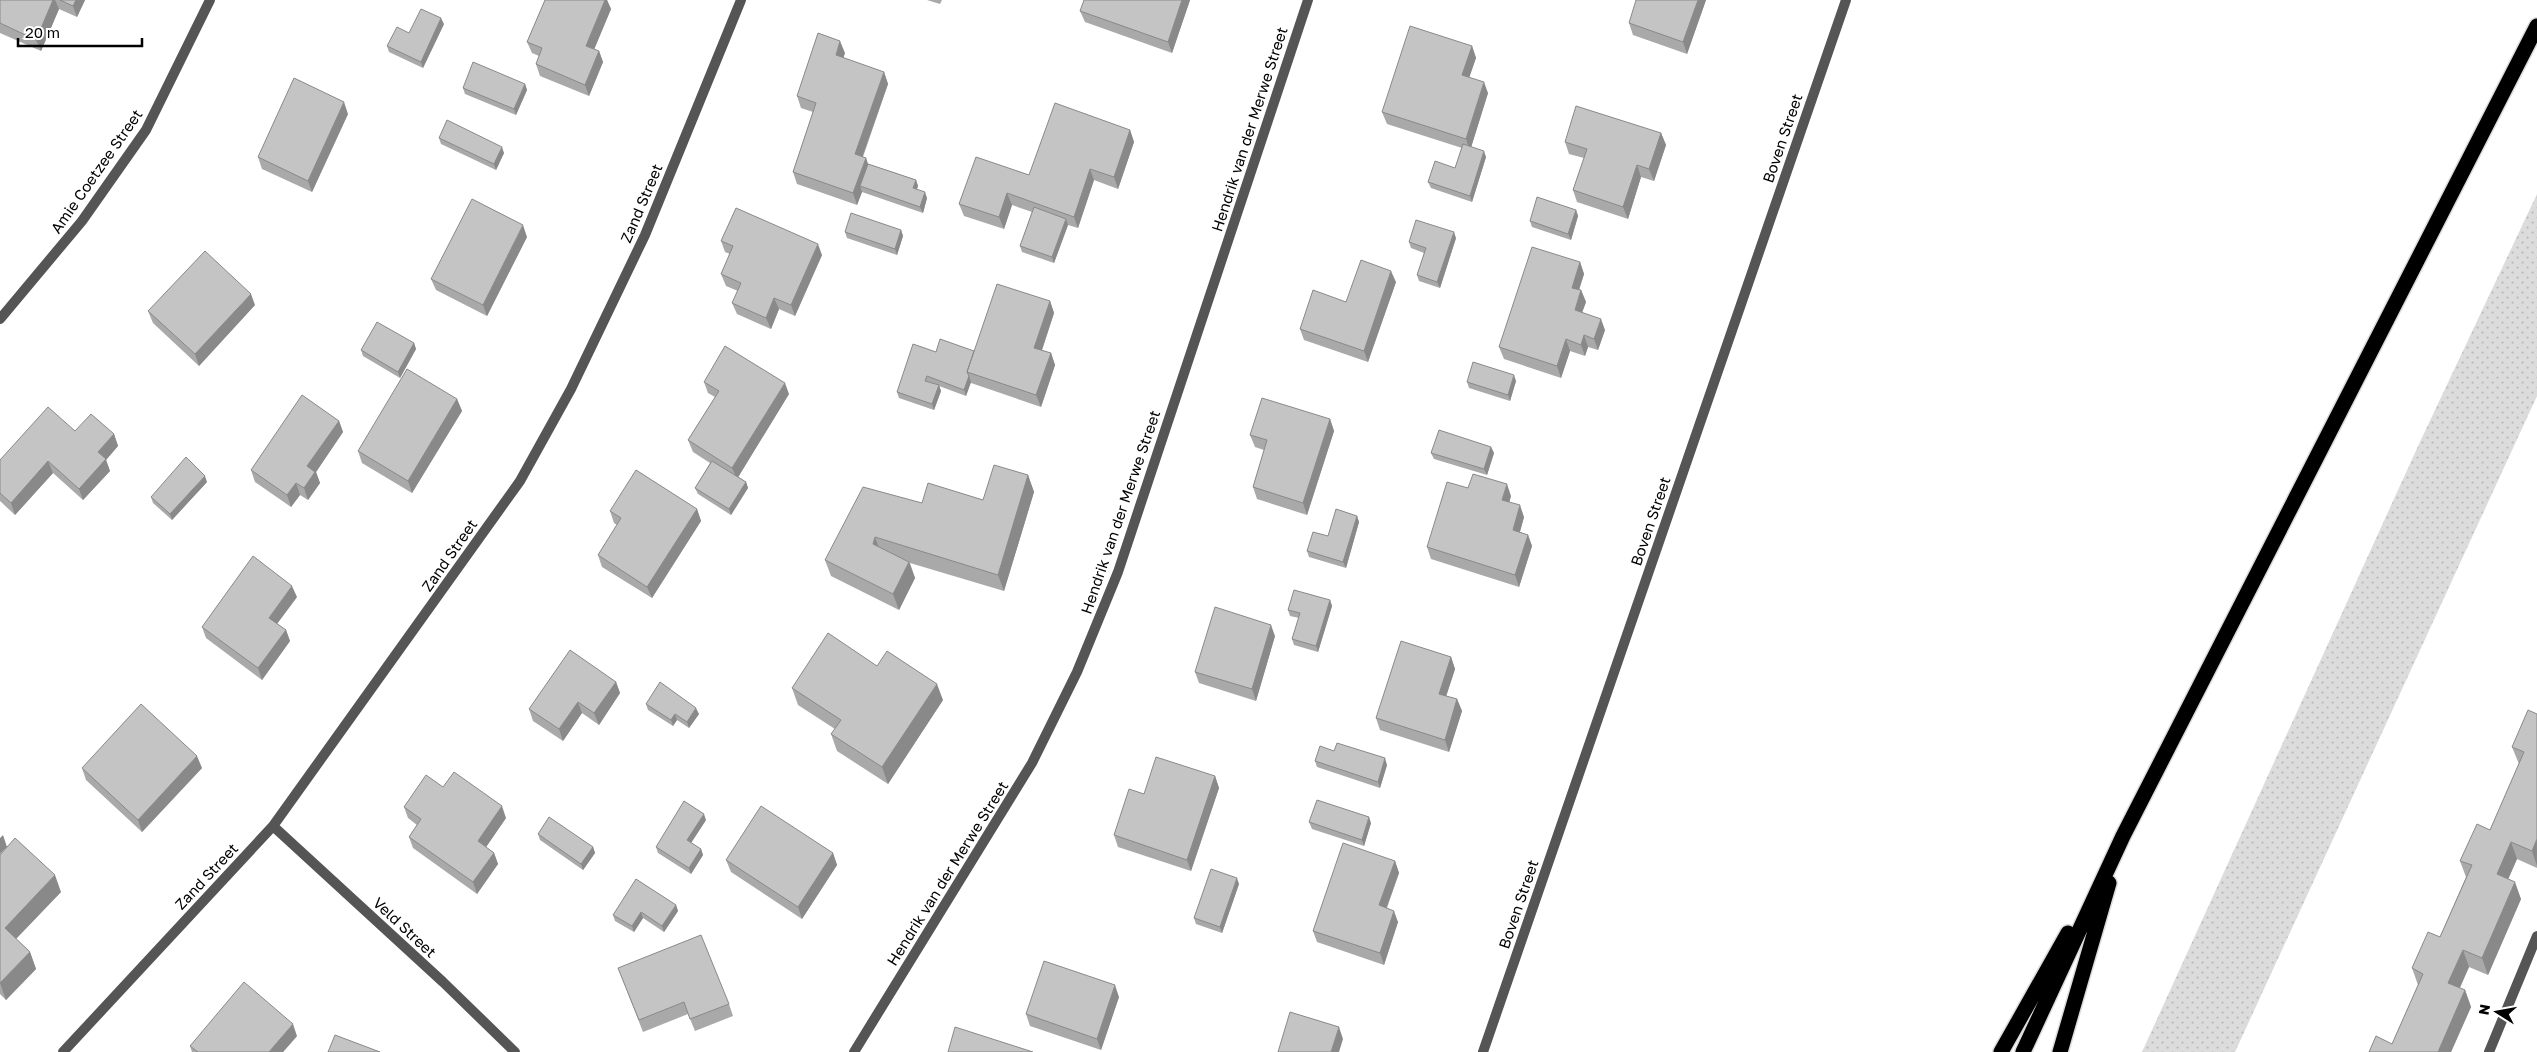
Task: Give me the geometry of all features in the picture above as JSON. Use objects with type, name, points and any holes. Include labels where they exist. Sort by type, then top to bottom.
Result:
[{"type":"highway","points":[[2023,1052],[2123,836],[2537,26]]},
{"type":"highway","points":[[2001,1052],[2123,836]]},
{"type":"highway","points":[[2060,1052],[2123,836]]},
{"type":"street","name":"Amie Coetzee Street","points":[[0,320],[82,221],[146,130],[210,0]]},
{"type":"street","name":"Zand Street","points":[[63,1052],[273,826],[520,481],[571,388],[645,236],[741,0]]},
{"type":"street","name":"Hendrik van der Merwe Street","points":[[854,1052],[1032,763],[1076,672],[1118,572],[1308,0]]},
{"type":"street","name":"Boven Street","points":[[1483,1052],[1846,0]]},
{"type":"street","name":"Veld Street","points":[[273,826],[436,975],[514,1052]]},
{"type":"street","points":[[2489,1052],[2537,936]]},
{"type":"shaded area","points":[[2537,194],[2537,396],[2235,1052],[2142,1052],[2419,444]]},
{"type":"building","points":[[0,0],[53,0],[36,40],[0,23]]},
{"type":"building","points":[[60,0],[76,0],[73,6]]},
{"type":"building","points":[[545,0],[605,0],[586,46],[599,51],[585,85],[536,64],[542,48],[527,42]]},
{"type":"building","points":[[1084,0],[1182,0],[1168,42],[1080,11]]},
{"type":"building","points":[[1636,0],[1698,0],[1683,42],[1629,23]]},
{"type":"building","points":[[421,9],[441,18],[421,62],[387,46],[397,27],[409,33]]},
{"type":"building","points":[[1410,26],[1472,46],[1462,75],[1484,82],[1466,139],[1382,112]]},
{"type":"building","points":[[818,33],[840,41],[836,55],[884,72],[855,154],[866,158],[853,193],[793,172],[816,103],[797,96]]},
{"type":"building","points":[[473,62],[525,84],[514,109],[463,88]]},
{"type":"building","points":[[294,78],[344,102],[308,181],[258,157]]},
{"type":"building","points":[[1055,103],[1130,130],[1114,177],[1090,169],[1074,217],[1007,193],[999,217],[959,204],[976,157],[1029,175]]},
{"type":"building","points":[[1576,106],[1661,133],[1649,169],[1637,165],[1623,207],[1573,190],[1587,149],[1565,142]]},
{"type":"building","points":[[447,120],[502,147],[494,164],[439,138]]},
{"type":"building","points":[[1463,144],[1484,151],[1470,196],[1428,182],[1435,161],[1455,168]]},
{"type":"building","points":[[868,164],[916,180],[913,188],[925,192],[920,207],[860,186]]},
{"type":"building","points":[[1537,197],[1576,210],[1568,234],[1530,221]]},
{"type":"building","points":[[472,199],[523,225],[483,305],[431,279]]},
{"type":"building","points":[[1034,207],[1066,219],[1052,257],[1020,246]]},
{"type":"building","points":[[736,208],[818,244],[791,305],[774,298],[766,318],[732,303],[741,283],[721,274],[733,246],[721,241]]},
{"type":"building","points":[[851,213],[901,230],[895,249],[845,232]]},
{"type":"building","points":[[1416,220],[1454,232],[1437,282],[1417,275],[1426,248],[1409,242]]},
{"type":"building","points":[[1532,247],[1580,262],[1572,288],[1581,290],[1575,310],[1601,319],[1594,339],[1584,335],[1581,345],[1566,339],[1557,366],[1499,347]]},
{"type":"building","points":[[205,251],[251,294],[195,354],[148,311]]},
{"type":"building","points":[[1361,260],[1391,271],[1364,351],[1300,329],[1313,290],[1346,302]]},
{"type":"building","points":[[997,284],[1050,301],[1034,348],[1051,353],[1036,395],[967,372]]},
{"type":"building","points":[[377,322],[414,343],[398,372],[361,350]]},
{"type":"building","points":[[940,339],[974,351],[967,372],[969,376],[964,390],[927,376],[925,381],[939,385],[932,404],[897,392],[913,344],[936,352]]},
{"type":"building","points":[[725,346],[785,383],[732,468],[688,440],[719,391],[704,382]]},
{"type":"building","points":[[1473,362],[1514,375],[1508,395],[1467,382]]},
{"type":"building","points":[[407,369],[457,399],[408,481],[358,451]]},
{"type":"building","points":[[302,395],[339,421],[307,466],[315,472],[304,488],[296,483],[287,495],[251,470]]},
{"type":"building","points":[[1262,398],[1330,419],[1303,503],[1253,487],[1267,440],[1250,435]]},
{"type":"building","points":[[48,407],[75,431],[91,414],[114,434],[98,452],[106,459],[79,489],[48,461],[11,503],[0,493],[0,460]]},
{"type":"building","points":[[1439,430],[1491,447],[1484,469],[1431,453]]},
{"type":"building","points":[[186,457],[205,476],[170,514],[151,497]]},
{"type":"building","points":[[712,461],[746,482],[729,509],[695,488]]},
{"type":"building","points":[[994,465],[1028,475],[998,575],[875,537],[873,544],[909,562],[893,594],[825,560],[863,487],[922,503],[928,483],[983,500]]},
{"type":"building","points":[[636,470],[697,509],[647,587],[598,555],[621,518],[610,511]]},
{"type":"building","points":[[1473,474],[1507,484],[1502,500],[1520,505],[1513,530],[1528,535],[1515,575],[1427,547],[1447,482],[1468,488]]},
{"type":"building","points":[[1336,509],[1357,516],[1343,562],[1307,551],[1313,532],[1328,536]]},
{"type":"building","points":[[253,556],[292,586],[269,618],[286,630],[258,668],[202,627]]},
{"type":"building","points":[[1294,590],[1330,600],[1316,646],[1292,639],[1300,613],[1288,610]]},
{"type":"building","points":[[1215,607],[1271,625],[1252,689],[1195,672]]},
{"type":"building","points":[[828,633],[877,666],[887,651],[937,684],[882,767],[831,734],[841,720],[792,688]]},
{"type":"building","points":[[1401,641],[1451,657],[1439,694],[1457,699],[1445,740],[1376,718]]},
{"type":"building","points":[[570,650],[616,682],[594,713],[578,702],[559,729],[529,709]]},
{"type":"building","points":[[660,682],[696,708],[687,722],[675,714],[671,720],[646,704]]},
{"type":"building","points":[[141,704],[197,756],[138,820],[82,768]]},
{"type":"building","points":[[2528,710],[2537,714],[2537,839],[2532,851],[2511,842],[2497,874],[2515,882],[2482,958],[2463,950],[2448,983],[2465,990],[2438,1052],[2369,1052],[2376,1036],[2392,1044],[2423,974],[2412,968],[2428,932],[2440,937],[2472,865],[2460,861],[2477,824],[2490,830],[2524,752],[2512,747]]},
{"type":"building","points":[[1337,743],[1385,758],[1378,782],[1315,761],[1320,746],[1334,751]]},
{"type":"building","points":[[1156,757],[1215,776],[1187,860],[1114,835],[1129,789],[1144,794]]},
{"type":"building","points":[[454,772],[502,806],[478,841],[494,853],[473,882],[409,837],[421,819],[404,807],[426,775],[443,787]]},
{"type":"building","points":[[1317,800],[1369,817],[1362,840],[1309,822]]},
{"type":"building","points":[[684,801],[704,814],[687,840],[701,849],[689,868],[656,847]]},
{"type":"building","points":[[761,806],[833,853],[798,907],[726,860]]},
{"type":"building","points":[[549,817],[593,847],[581,864],[538,834]]},
{"type":"building","points":[[15,838],[55,875],[5,928],[30,952],[0,983],[0,855]]},
{"type":"building","points":[[1343,843],[1395,861],[1379,905],[1394,911],[1380,953],[1313,931]]},
{"type":"building","points":[[1211,869],[1237,878],[1220,927],[1194,918]]},
{"type":"building","points":[[636,879],[676,905],[662,926],[641,912],[632,926],[613,915]]},
{"type":"building","points":[[701,935],[729,1004],[690,1019],[684,1002],[639,1020],[618,968]]},
{"type":"building","points":[[1044,961],[1115,985],[1097,1039],[1026,1014]]},
{"type":"building","points":[[244,982],[293,1024],[269,1052],[198,1052],[190,1046]]},
{"type":"building","points":[[1290,1012],[1339,1027],[1331,1052],[1278,1052]]},
{"type":"building","points":[[955,1027],[1033,1052],[948,1052]]},
{"type":"building","points":[[335,1035],[380,1052],[328,1052]]}]
